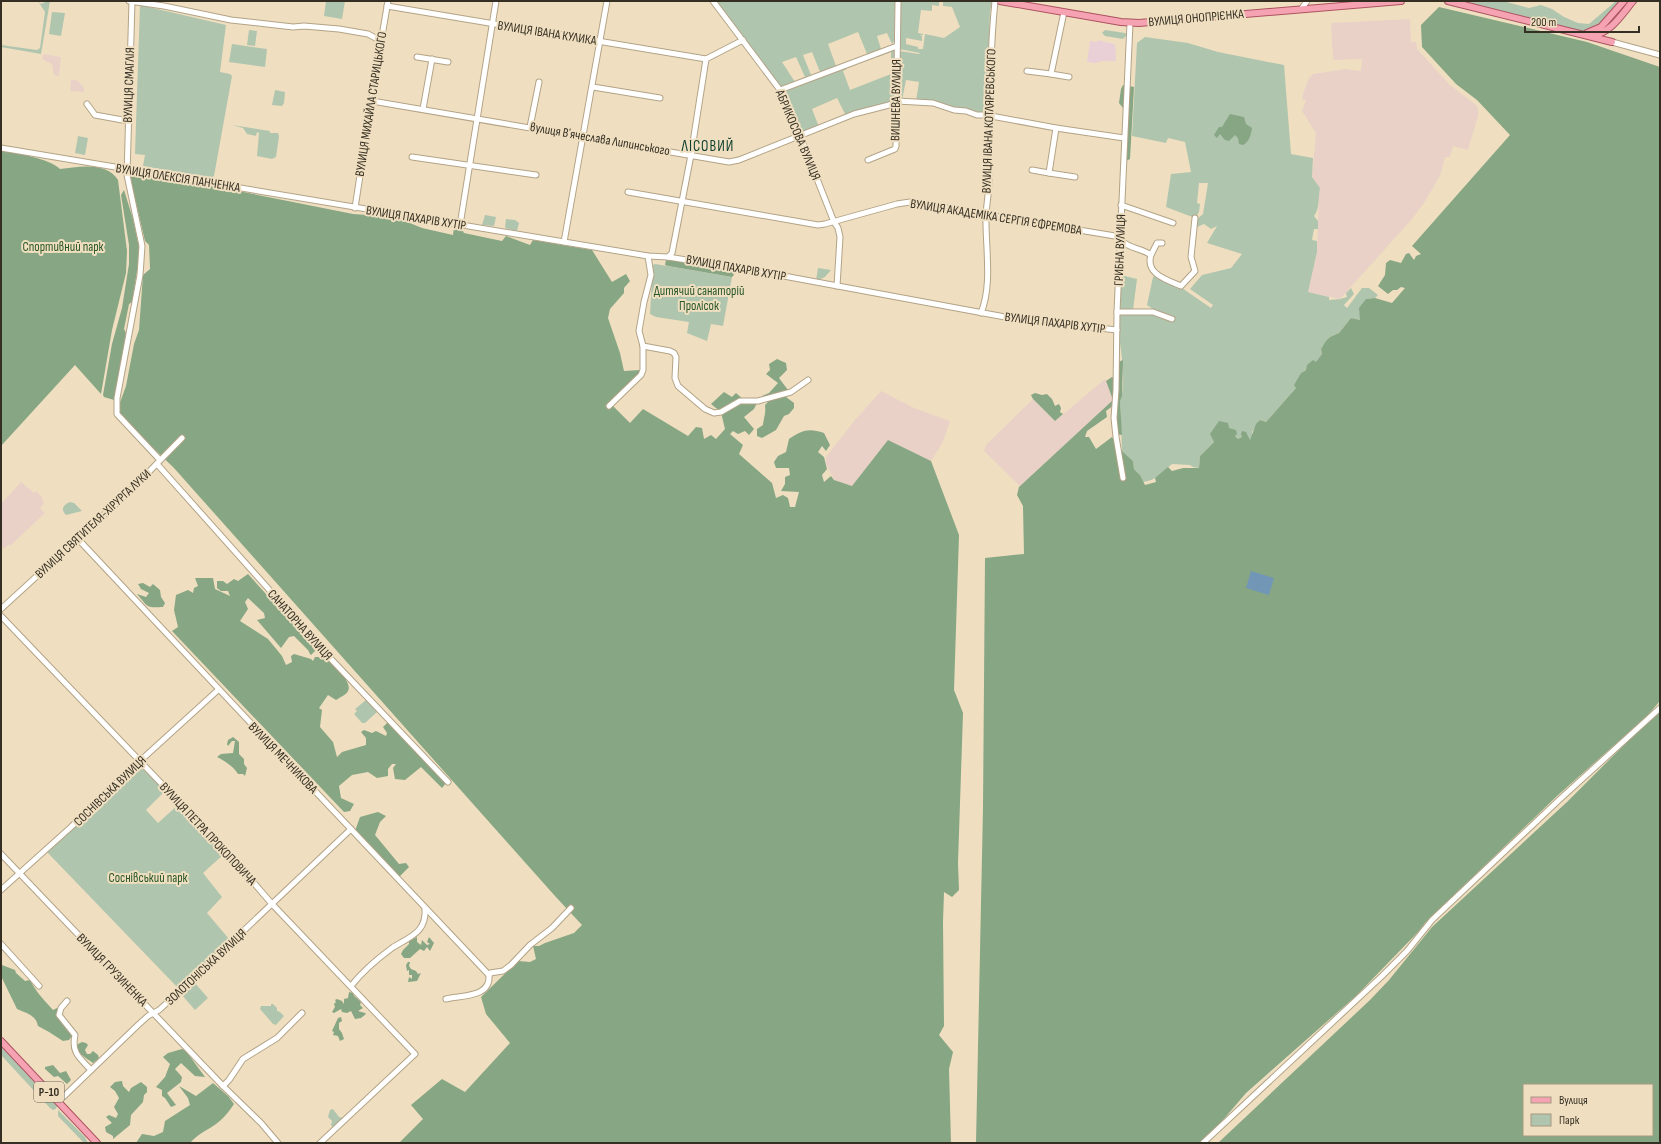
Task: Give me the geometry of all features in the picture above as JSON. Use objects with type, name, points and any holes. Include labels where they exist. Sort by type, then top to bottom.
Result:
[{"type":"main road","name":"ВУЛИЦЯ ОНОПРІЄНКА","points":[[1000,1],[1130,23],[1402,1]]},
{"type":"main road","points":[[1448,1],[1612,42]]},
{"type":"main road","points":[[1582,34],[1593,32],[1601,27],[1624,1]]},
{"type":"main road","points":[[1582,34],[1600,34],[1612,26],[1633,1]]},
{"type":"main road","points":[[1612,26],[1609,36],[1612,42]]},
{"type":"main road","name":"Р-10","points":[[1,1041],[97,1143]]},
{"type":"street","points":[[131,1],[164,6],[231,20],[293,27],[304,26],[346,30],[368,34],[381,42]]},
{"type":"street","name":"ВУЛИЦЯ СМАГЛІЯ","points":[[117,414],[117,394],[138,289],[142,252],[127,183],[131,1]]},
{"type":"street","points":[[460,225],[496,1]]},
{"type":"street","points":[[564,242],[593,87],[607,1]]},
{"type":"street","name":"АБРИКОСОВА ВУЛИЦЯ","points":[[713,1],[780,90],[834,222],[838,228],[840,237],[837,286]]},
{"type":"street","name":"ВИШНЕВА ВУЛИЦЯ","points":[[868,160],[895,149],[898,1]]},
{"type":"street","name":"ВУЛИЦЯ ІВАНА КОТЛЯРЕВСЬКОГО","points":[[981,313],[985,304],[987,285],[986,214],[989,182],[990,67],[995,1]]},
{"type":"street","points":[[1302,8],[1307,1]]},
{"type":"street","name":"ВУЛИЦЯ ІВАНА КУЛИКА","points":[[388,4],[492,24],[706,58]]},
{"type":"street","name":"ВУЛИЦЯ МИХАЙЛА СТАРИЦЬКОГО","points":[[355,208],[388,4]]},
{"type":"street","points":[[1051,74],[1064,12]]},
{"type":"street","name":"ГРИБНА ВУЛИЦЯ","points":[[1123,478],[1114,418],[1116,390],[1117,312],[1123,247],[1121,238],[1121,205],[1130,23]]},
{"type":"street","points":[[668,257],[672,253],[683,201],[706,58],[743,40]]},
{"type":"street","points":[[1612,42],[1660,55]]},
{"type":"street","name":"ВИШНЕВА ВУЛИЦЯ","points":[[780,90],[897,46]]},
{"type":"street","points":[[417,57],[448,62]]},
{"type":"street","points":[[423,109],[432,59]]},
{"type":"street","points":[[1027,71],[1069,77]]},
{"type":"street","points":[[530,127],[539,82]]},
{"type":"street","points":[[593,87],[660,98]]},
{"type":"street","name":"вулиця Вʼячеслава Липинського","points":[[372,101],[729,162],[739,160],[854,114],[889,105],[897,101],[933,103],[952,110],[966,111],[976,115],[989,115],[1056,128],[1124,138]]},
{"type":"street","points":[[87,104],[95,115],[128,121]]},
{"type":"street","points":[[1049,173],[1056,128]]},
{"type":"street","name":"ВУЛИЦЯ ОЛЕКСІЯ ПАНЧЕНКА","points":[[1,148],[355,208]]},
{"type":"street","points":[[412,157],[536,175]]},
{"type":"street","points":[[1032,170],[1075,177]]},
{"type":"street","name":"ВУЛИЦЯ АКАДЕМІКА СЕРГІЯ ЄФРЕМОВА","points":[[628,192],[811,224],[825,224],[834,222],[908,202],[1121,238]]},
{"type":"street","points":[[1121,205],[1173,224]]},
{"type":"street","name":"ВУЛИЦЯ ПАХАРІВ ХУТІР","points":[[355,208],[648,256],[668,257],[1005,317],[1071,323],[1117,330]]},
{"type":"street","points":[[1162,243],[1157,243],[1151,255],[1149,265],[1152,271],[1181,286],[1195,271],[1191,257],[1195,218]]},
{"type":"street","points":[[1123,247],[1145,251],[1151,255]]},
{"type":"street","points":[[609,406],[641,375],[643,370],[643,346],[639,331],[651,275],[648,256]]},
{"type":"street","points":[[1117,312],[1156,312],[1172,319]]},
{"type":"street","points":[[643,346],[674,353],[676,357],[675,378],[678,386],[705,409],[714,413],[721,412],[740,402],[758,401],[791,392],[808,380]]},
{"type":"street","name":"САНАТОРНА ВУЛИЦЯ","points":[[117,414],[331,659],[448,782]]},
{"type":"street","name":"ВУЛИЦЯ СВЯТИТЕЛЯ-ХІРУРГА ЛУКИ","points":[[1,609],[78,539],[182,438]]},
{"type":"street","name":"ВУЛИЦЯ МЕЧНИКОВА","points":[[78,539],[218,690],[489,975]]},
{"type":"street","name":"ВУЛИЦЯ ПЕТРА ПРОКОПОВИЧА","points":[[1,616],[185,810],[228,853],[272,904],[415,1054],[320,1143]]},
{"type":"street","name":"СОСНІВСЬКА ВУЛИЦЯ","points":[[1,890],[218,690]]},
{"type":"street","points":[[1202,1143],[1382,976],[1407,951],[1438,915],[1660,708]]},
{"type":"street","name":"ЗОЛОТОНІСЬКА ВУЛИЦЯ","points":[[58,1102],[138,1025],[159,1010],[351,829]]},
{"type":"street","name":"ВУЛИЦЯ ГРУЗИНЕНКА","points":[[1,854],[153,1014],[261,1123],[278,1143]]},
{"type":"street","points":[[351,986],[361,974],[393,948],[406,941],[418,931],[424,922],[425,908]]},
{"type":"street","points":[[446,1000],[477,994],[486,987],[490,973],[503,971],[511,965],[530,946],[552,928],[570,908]]},
{"type":"street","points":[[1,944],[39,986]]},
{"type":"street","points":[[67,1001],[61,1008],[60,1015],[74,1035],[73,1048],[91,1070]]},
{"type":"street","points":[[223,1086],[229,1080],[243,1059],[277,1038],[302,1013]]},
{"type":"shaded area","points":[[1410,19],[1411,42],[1416,42],[1417,49],[1450,85],[1476,105],[1478,109],[1478,116],[1468,150],[1453,146],[1450,157],[1445,157],[1440,176],[1424,203],[1412,219],[1340,299],[1308,292],[1317,252],[1319,195],[1312,177],[1316,133],[1302,111],[1306,100],[1302,99],[1304,91],[1309,78],[1313,74],[1345,69],[1361,71],[1362,59],[1333,60],[1331,23]]},
{"type":"shaded area","points":[[1097,40],[1115,44],[1116,61],[1102,61],[1096,63],[1087,62],[1090,41],[1097,42]]},
{"type":"shaded area","points":[[43,54],[61,57],[59,76],[54,75],[52,64],[42,59]]},
{"type":"shaded area","points":[[71,79],[78,81],[84,88],[84,92],[70,91]]},
{"type":"shaded area","points":[[1105,379],[1113,400],[1020,486],[984,451],[986,445],[1033,399],[1055,421]]},
{"type":"shaded area","points":[[881,391],[914,408],[950,421],[943,442],[931,461],[888,440],[852,486],[834,480],[826,463],[826,457],[855,420]]},
{"type":"shaded area","points":[[21,482],[34,493],[36,491],[41,496],[44,503],[40,508],[45,513],[10,546],[9,544],[4,549],[1,545],[1,504]]},
{"type":"green space","points":[[38,1],[41,4],[50,1],[41,54],[1,47],[1,45],[37,50],[40,48],[45,12]]},
{"type":"green space","points":[[326,1],[345,1],[342,19],[324,16]]},
{"type":"green space","points":[[717,1],[895,1],[894,41],[892,44],[887,33],[877,36],[881,49],[867,54],[858,32],[828,44],[836,66],[820,72],[812,52],[803,55],[811,75],[805,77],[796,57],[782,62],[795,82],[781,87]]},
{"type":"green space","points":[[899,1],[939,1],[939,6],[932,5],[932,11],[921,10],[918,33],[923,34],[920,35],[922,36],[922,41],[906,38],[906,44],[918,47],[918,49],[923,49],[925,34],[944,38],[960,27],[952,7],[943,6],[943,1],[992,2],[990,12],[985,113],[916,101],[919,82],[906,80],[902,100],[899,98],[899,51],[920,53],[899,49]]},
{"type":"green space","points":[[1461,1],[1503,1],[1529,8],[1541,5],[1552,9],[1564,17],[1578,23],[1589,24],[1616,1],[1621,1],[1602,23],[1591,31],[1581,31]]},
{"type":"green space","points":[[140,5],[226,25],[220,72],[230,74],[232,76],[214,176],[211,178],[143,166],[145,155],[135,154]]},
{"type":"green space","points":[[1439,7],[1587,42],[1660,67],[1660,701],[1647,716],[1557,796],[1425,923],[1357,995],[1246,1093],[1217,1127],[1200,1143],[976,1143],[983,808],[985,558],[1024,554],[1023,506],[1017,495],[1019,487],[1113,400],[1106,381],[1112,377],[1115,378],[1116,363],[1123,360],[1122,396],[1120,401],[1122,435],[1115,434],[1114,405],[1106,411],[1107,417],[1087,431],[1085,437],[1089,437],[1096,449],[1112,437],[1122,451],[1133,461],[1134,469],[1140,475],[1145,485],[1156,482],[1155,478],[1168,467],[1172,471],[1183,468],[1199,468],[1200,456],[1214,442],[1210,434],[1219,421],[1228,423],[1229,428],[1236,430],[1237,434],[1235,436],[1238,439],[1242,437],[1242,431],[1246,432],[1250,440],[1256,424],[1260,420],[1266,422],[1296,388],[1294,385],[1301,373],[1306,370],[1307,365],[1313,360],[1316,362],[1322,354],[1321,349],[1326,341],[1330,337],[1339,333],[1351,318],[1360,320],[1359,308],[1366,299],[1375,298],[1392,303],[1405,288],[1401,287],[1388,294],[1378,286],[1385,275],[1386,263],[1390,260],[1401,263],[1406,254],[1409,253],[1414,260],[1416,256],[1421,254],[1412,246],[1510,135],[1477,100],[1456,84],[1422,47],[1421,25]]},
{"type":"green space","points":[[52,12],[65,13],[61,36],[49,34]]},
{"type":"green space","points":[[249,30],[257,31],[255,46],[247,45]]},
{"type":"green space","points":[[1105,30],[1125,33],[1127,35],[1123,39],[1105,36],[1102,33]]},
{"type":"green space","points":[[1145,37],[1188,43],[1218,52],[1284,65],[1291,154],[1313,158],[1312,177],[1320,188],[1318,206],[1314,216],[1318,221],[1318,229],[1314,229],[1312,240],[1317,241],[1317,252],[1308,292],[1329,297],[1329,300],[1340,299],[1347,297],[1346,293],[1351,288],[1354,294],[1344,305],[1347,308],[1362,288],[1369,288],[1378,295],[1375,298],[1366,299],[1360,320],[1351,318],[1339,333],[1330,337],[1321,349],[1322,354],[1316,363],[1301,373],[1296,388],[1266,422],[1260,420],[1252,432],[1252,438],[1250,440],[1242,437],[1238,439],[1235,436],[1214,442],[1200,456],[1199,468],[1190,465],[1172,464],[1155,478],[1143,482],[1140,475],[1134,469],[1133,461],[1122,451],[1120,400],[1123,388],[1120,343],[1121,275],[1137,279],[1133,310],[1160,314],[1147,305],[1153,277],[1157,274],[1179,286],[1211,308],[1213,305],[1190,289],[1202,275],[1231,268],[1242,254],[1207,243],[1217,226],[1211,229],[1204,224],[1197,227],[1197,219],[1203,214],[1208,183],[1199,183],[1197,203],[1200,204],[1199,212],[1195,218],[1166,207],[1171,174],[1191,172],[1185,142],[1168,138],[1166,143],[1132,136],[1137,43]]},
{"type":"green space","points":[[232,44],[267,49],[265,67],[229,62]]},
{"type":"green space","points":[[895,48],[895,99],[893,101],[846,116],[837,98],[812,109],[819,127],[803,132],[800,129],[783,93],[785,91],[846,66],[847,69],[843,71],[850,90],[891,74],[891,52],[878,57],[877,55]]},
{"type":"green space","points":[[1123,85],[1134,87],[1130,159],[1126,161],[1128,110],[1123,108],[1119,103]]},
{"type":"green space","points":[[275,90],[285,92],[284,103],[282,106],[272,105]]},
{"type":"green space","points":[[1230,114],[1244,117],[1246,124],[1252,128],[1247,142],[1243,145],[1239,144],[1238,138],[1235,135],[1229,141],[1225,140],[1220,134],[1217,138],[1214,135],[1219,127],[1222,127]]},
{"type":"green space","points":[[232,125],[270,131],[270,133],[278,133],[279,136],[276,157],[272,159],[257,156],[259,133],[257,132],[256,136],[247,134],[243,128]]},
{"type":"green space","points":[[78,136],[88,138],[85,155],[75,153]]},
{"type":"green space","name":"Спортивний парк","points":[[1,150],[41,159],[55,165],[60,169],[91,167],[106,170],[113,174],[118,180],[127,251],[126,273],[112,330],[101,394],[75,365],[1,446]]},
{"type":"green space","points":[[133,172],[353,214],[395,217],[422,228],[453,235],[454,227],[461,228],[464,233],[502,241],[506,236],[530,245],[533,240],[592,250],[612,282],[626,274],[630,281],[624,288],[624,293],[610,309],[608,318],[620,353],[624,371],[640,370],[641,375],[613,406],[630,423],[643,409],[688,436],[696,427],[702,428],[704,439],[711,435],[716,439],[725,429],[721,412],[711,404],[724,392],[732,397],[736,393],[744,400],[758,401],[754,409],[744,417],[754,429],[749,435],[745,431],[738,434],[733,431],[730,434],[743,445],[739,454],[772,483],[776,498],[783,495],[788,498],[790,507],[795,507],[799,492],[781,491],[785,484],[785,477],[790,475],[789,468],[776,468],[774,462],[778,456],[786,452],[789,439],[802,432],[810,430],[824,433],[830,445],[826,451],[822,446],[818,452],[824,457],[827,469],[822,475],[824,482],[831,476],[834,480],[852,486],[888,440],[931,461],[959,535],[954,690],[963,713],[958,863],[959,890],[952,897],[944,892],[944,1026],[939,1035],[953,1052],[949,1069],[951,1143],[399,1143],[423,1119],[411,1105],[442,1079],[465,1092],[510,1043],[486,1014],[481,997],[518,961],[530,962],[536,959],[533,946],[539,946],[574,933],[582,925],[174,468],[118,414],[118,408],[126,386],[134,344],[139,330],[143,275],[150,269],[149,245],[145,241],[130,177]]},
{"type":"green space","points":[[124,190],[133,219],[139,247],[138,265],[132,302],[129,304],[124,329],[126,333],[114,400],[104,397],[103,395],[112,344],[122,308],[129,264],[129,245],[121,195]]},
{"type":"green space","points":[[485,215],[496,217],[494,226],[482,225]]},
{"type":"green space","points":[[506,219],[515,220],[519,223],[517,231],[505,228]]},
{"type":"green space","points":[[668,258],[732,271],[734,275],[732,277],[668,266],[665,265]]},
{"type":"green space","name":"Дитячий санаторій Пролісок","points":[[655,264],[732,277],[723,326],[711,324],[707,341],[687,333],[689,322],[656,317],[650,314],[653,265]]},
{"type":"green space","points":[[818,268],[831,270],[825,277],[816,281]]},
{"type":"green space","points":[[777,359],[786,363],[787,370],[779,378],[788,390],[786,397],[794,403],[794,408],[789,414],[784,416],[776,430],[762,438],[757,436],[757,429],[763,425],[765,405],[768,402],[762,396],[769,393],[778,383],[766,374],[770,370],[769,364]]},
{"type":"green space","points":[[1035,393],[1042,395],[1047,394],[1052,399],[1055,406],[1059,404],[1061,408],[1060,412],[1063,414],[1055,421],[1033,399],[1031,395]]},
{"type":"green space","points":[[70,502],[74,503],[82,511],[66,515],[63,508]]},
{"type":"green space","points":[[248,574],[313,646],[315,651],[311,655],[294,636],[289,637],[281,648],[257,620],[265,618],[264,613],[248,598],[245,602],[248,609],[240,621],[268,639],[282,656],[286,665],[292,662],[291,656],[294,654],[313,661],[315,657],[327,657],[342,673],[348,683],[349,687],[346,693],[336,700],[328,695],[319,708],[322,710],[320,727],[333,742],[337,757],[342,752],[366,745],[366,738],[361,732],[364,730],[372,733],[376,731],[386,736],[387,733],[383,727],[388,722],[446,783],[442,788],[421,767],[405,780],[395,779],[393,768],[396,764],[392,764],[388,769],[388,776],[377,778],[368,772],[352,775],[339,786],[341,798],[354,804],[350,811],[344,812],[172,631],[178,627],[174,610],[176,595],[188,590],[193,593],[194,588],[198,586],[195,578],[213,578],[215,589],[230,596],[228,591],[221,591],[217,588],[217,581],[223,581],[227,584],[234,579],[238,581]]},
{"type":"green space","points":[[143,583],[150,587],[153,584],[160,590],[161,597],[165,603],[163,607],[150,607],[143,602],[137,594],[146,597],[149,593],[141,589],[138,584]]},
{"type":"green space","points":[[366,700],[377,710],[377,712],[365,723],[362,723],[354,714],[357,711],[355,709]]},
{"type":"green space","points":[[1660,711],[1660,1143],[1218,1143],[1370,1000],[1389,980],[1432,927],[1567,802]]},
{"type":"green space","points":[[233,737],[239,742],[239,754],[244,759],[244,764],[247,768],[245,776],[243,774],[238,774],[229,764],[217,757],[221,754],[233,753],[235,741],[232,741],[228,746],[227,744],[228,740]]},
{"type":"green space","name":"Соснівський парк","points":[[140,768],[143,768],[166,790],[146,810],[158,823],[179,804],[224,854],[203,873],[222,897],[207,913],[229,939],[178,988],[47,852]]},
{"type":"green space","points":[[378,812],[386,816],[380,822],[375,835],[399,864],[406,863],[409,867],[398,878],[355,831],[360,817]]},
{"type":"green space","points":[[417,937],[417,942],[421,945],[422,940],[427,945],[430,944],[427,942],[429,937],[434,943],[430,951],[427,947],[424,951],[420,949],[410,958],[404,958],[401,954],[403,950],[409,944],[409,941]]},
{"type":"green space","points":[[410,962],[409,966],[411,969],[416,971],[418,974],[421,973],[417,981],[408,982],[409,977],[412,979],[412,975],[409,975],[409,970],[407,971],[406,965]]},
{"type":"green space","points":[[2,965],[15,970],[16,973],[25,981],[30,980],[53,1010],[57,1008],[72,1036],[69,1040],[63,1041],[38,1026],[33,1017],[17,1009],[1,976]]},
{"type":"green space","points":[[194,982],[208,998],[195,1010],[181,994]]},
{"type":"green space","points":[[349,992],[353,993],[354,996],[361,1002],[360,1005],[363,1008],[358,1011],[366,1014],[361,1018],[355,1019],[351,1011],[347,1013],[342,1012],[341,1009],[334,1013],[332,1012],[335,1007],[335,1000],[337,999],[342,1001],[344,1004],[344,999],[348,998]]},
{"type":"green space","points":[[271,1004],[273,1004],[277,1008],[277,1011],[284,1016],[276,1025],[273,1024],[260,1009],[261,1006],[271,1006]]},
{"type":"green space","points":[[341,1017],[342,1021],[339,1023],[339,1029],[344,1039],[340,1041],[338,1036],[333,1035],[334,1032],[332,1031],[338,1018]]},
{"type":"green space","points":[[82,1042],[88,1045],[85,1050],[87,1054],[90,1054],[93,1051],[98,1055],[99,1058],[93,1063],[78,1050],[76,1045]]},
{"type":"green space","points":[[1,1046],[57,1106],[56,1109],[53,1110],[50,1108],[1,1055]]},
{"type":"green space","points":[[182,1049],[186,1051],[205,1077],[195,1076],[181,1063],[175,1069],[182,1077],[181,1082],[167,1093],[176,1105],[171,1107],[162,1096],[162,1090],[156,1087],[165,1077],[170,1064],[163,1057],[168,1053]]},
{"type":"green space","points":[[53,1065],[60,1073],[66,1071],[71,1080],[67,1084],[58,1076],[54,1077],[45,1069],[45,1067]]},
{"type":"green space","points":[[122,1081],[123,1086],[129,1092],[131,1088],[141,1082],[147,1087],[147,1092],[144,1095],[143,1102],[131,1115],[130,1125],[113,1139],[113,1136],[106,1132],[105,1127],[112,1123],[106,1117],[109,1115],[116,1118],[118,1114],[114,1107],[119,1098],[115,1091],[110,1087],[115,1082]]},
{"type":"green space","points":[[213,1083],[228,1096],[234,1104],[220,1121],[190,1143],[136,1143],[142,1134],[154,1136],[163,1132],[165,1121],[190,1105],[188,1098],[179,1086],[196,1096]]},
{"type":"green space","points":[[333,1109],[339,1117],[343,1118],[333,1128],[331,1125],[332,1121],[328,1117],[330,1110]]},
{"type":"green space","points":[[58,1110],[85,1137],[88,1143],[84,1143],[58,1116]]},
{"type":"water","points":[[1251,571],[1274,578],[1269,595],[1246,588]]},
{"type":"district","name":"ЛІСОВИЙ","points":[[708,146]]}]
